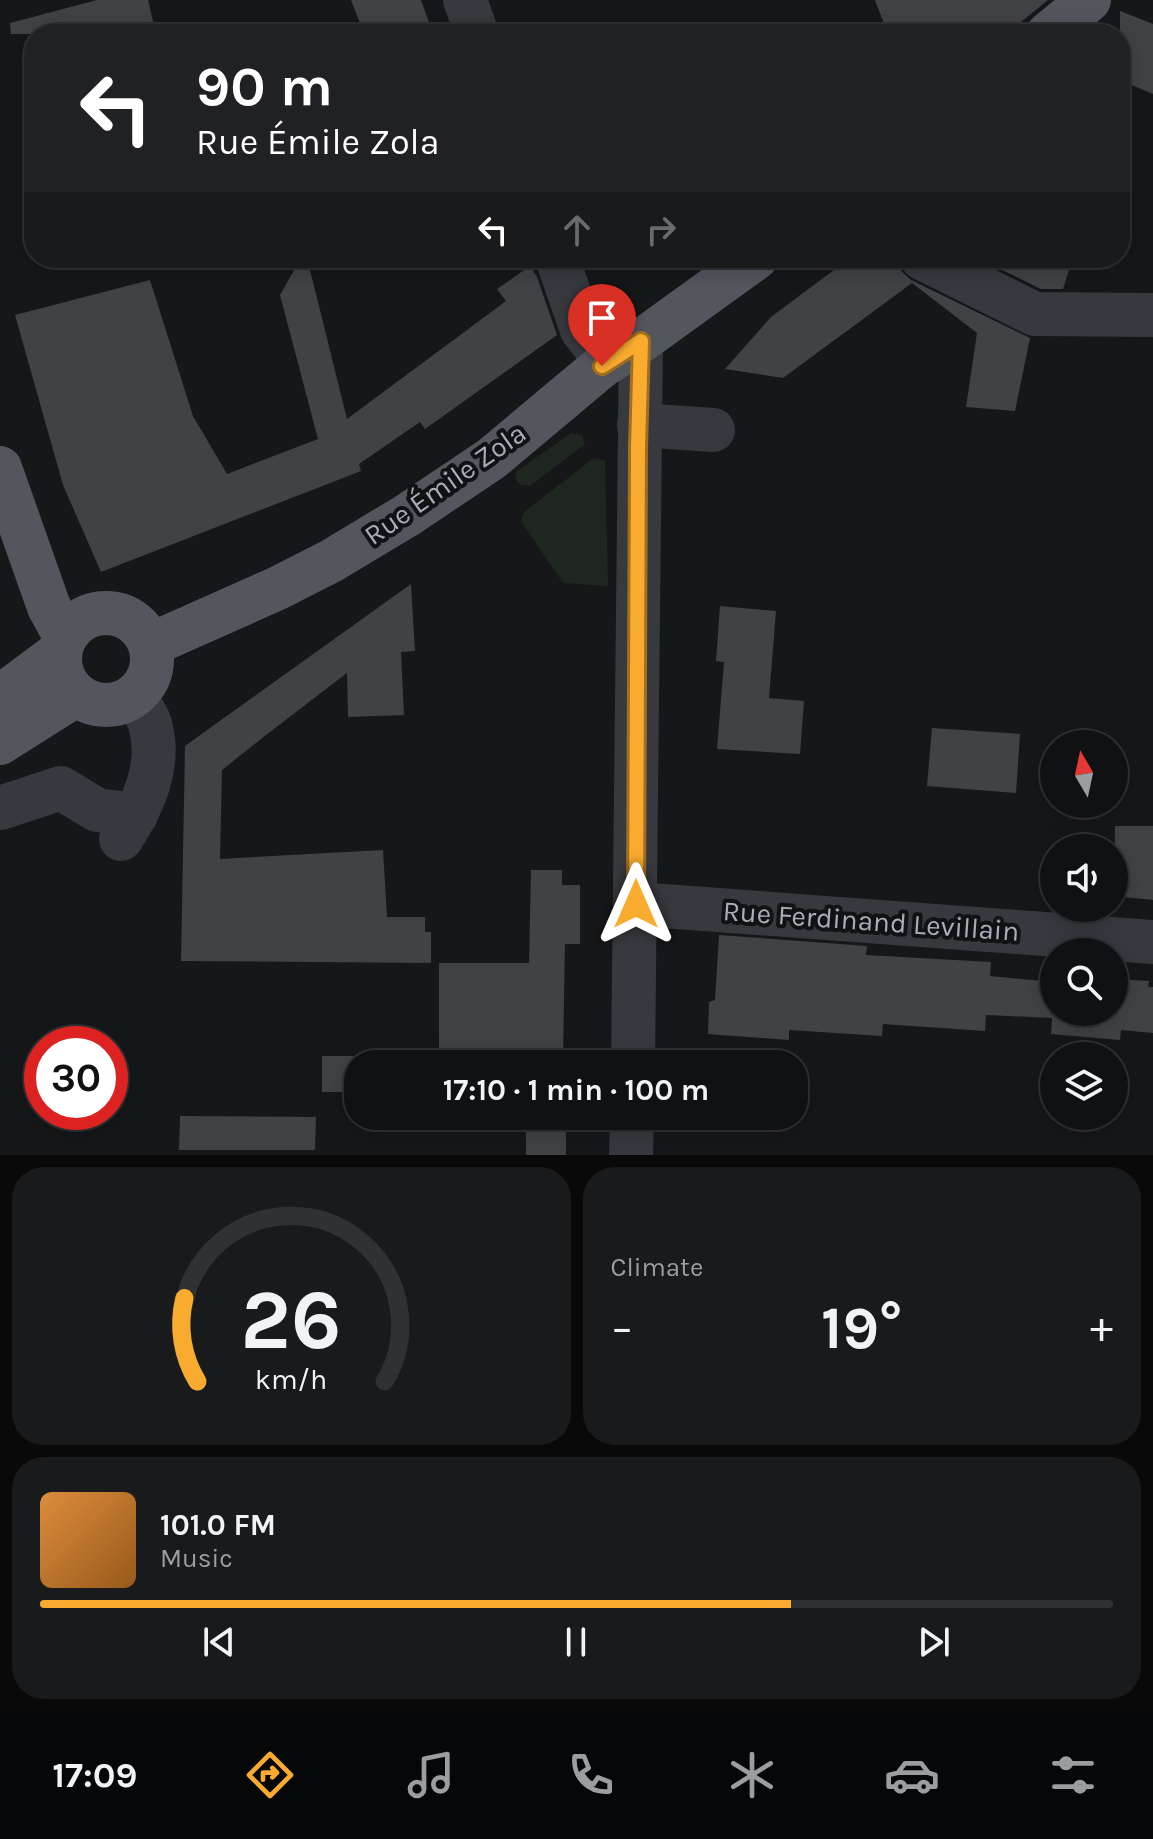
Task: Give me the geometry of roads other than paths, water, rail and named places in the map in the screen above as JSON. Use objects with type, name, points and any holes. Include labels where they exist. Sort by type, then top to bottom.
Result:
[{"type":"main road","points":[[1060,24],[1089,0]]},
{"type":"main road","name":"Rue Émile Zola","points":[[150,645],[278,588],[406,516],[491,459],[602,366],[742,268]]},
{"type":"main road","points":[[0,468],[62,644],[60,669],[66,683],[76,695],[99,705],[111,705],[134,696],[148,678],[153,656],[144,631],[132,620],[103,612],[88,615],[75,623],[62,644],[0,697]]},
{"type":"main road","points":[[0,743],[76,695]]},
{"type":"street","points":[[465,0],[473,24]]},
{"type":"street","points":[[560,268],[582,330],[596,348],[602,366]]},
{"type":"street","points":[[942,268],[1035,314],[1153,315]]},
{"type":"street","points":[[633,1050],[641,341]]},
{"type":"street","points":[[639,425],[713,430]]},
{"type":"street","points":[[0,808],[61,788],[128,827],[151,781],[150,723],[134,696]]},
{"type":"street","name":"Rue Ferdinand Levillain","points":[[636,904],[1153,942]]},
{"type":"street","points":[[631,1155],[632,1130]]}]
